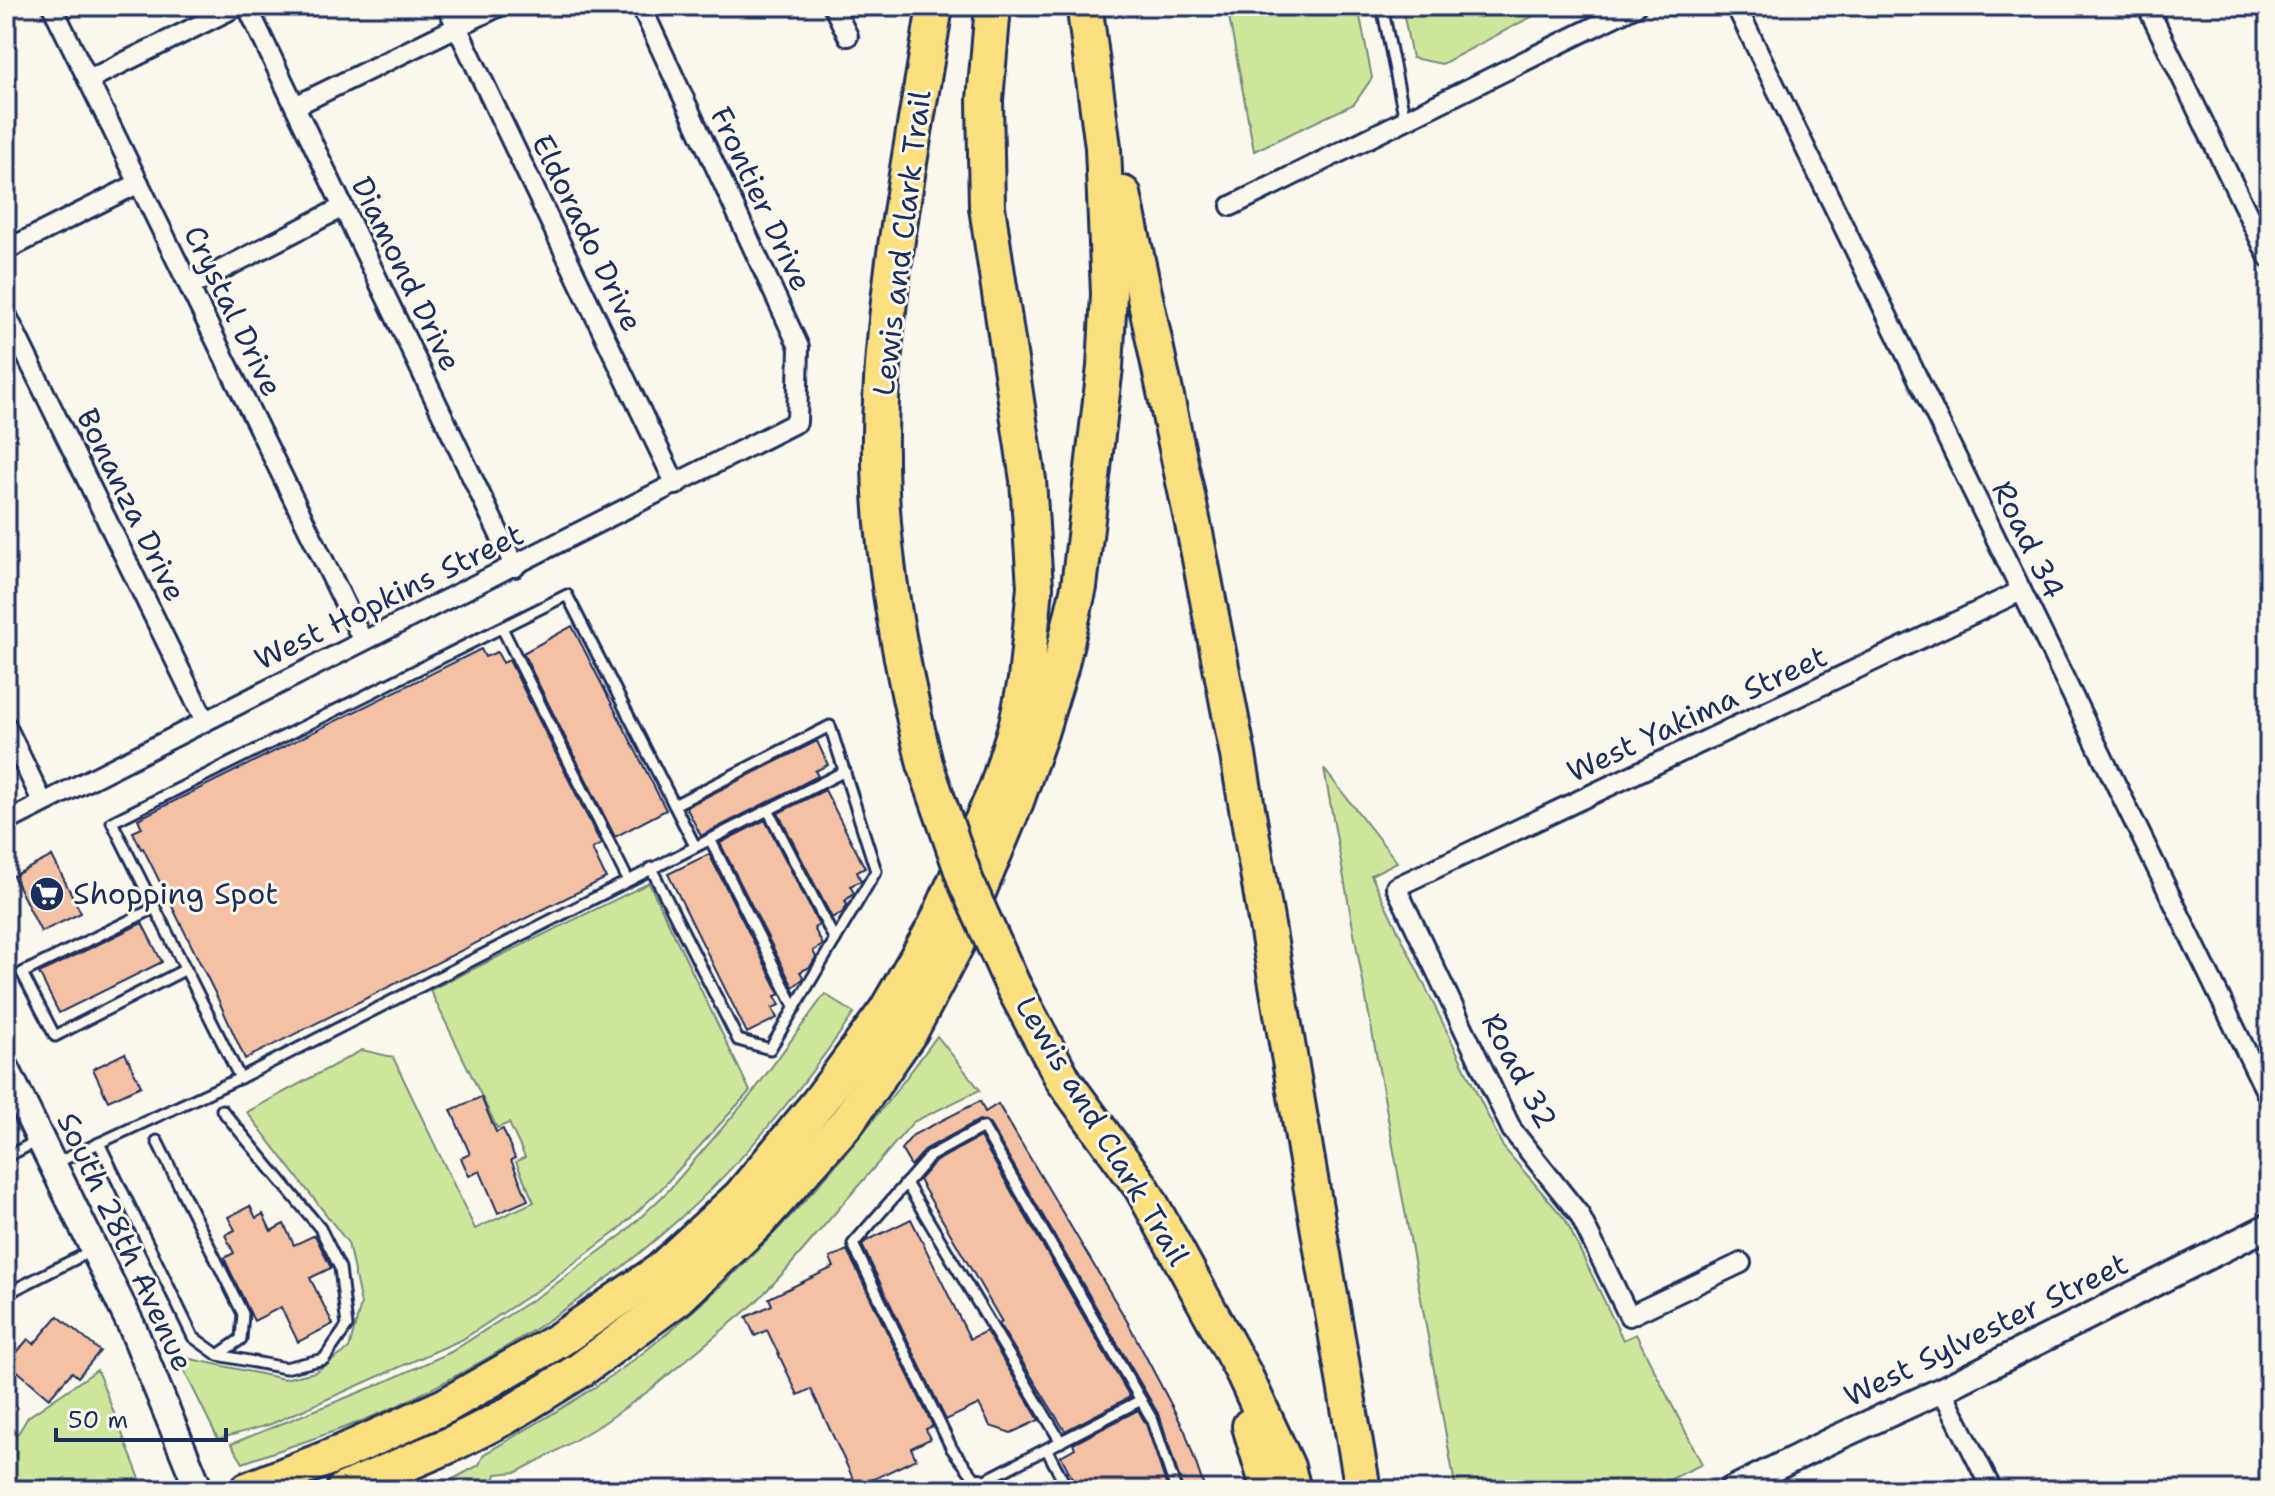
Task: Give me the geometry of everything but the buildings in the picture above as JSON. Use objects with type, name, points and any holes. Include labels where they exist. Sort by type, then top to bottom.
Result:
[{"type":"highway","name":"Lewis and Clark Trail","points":[[935,6],[889,300],[880,434],[888,575],[897,639],[925,764],[966,882],[1013,986],[1064,1081],[1142,1188],[1244,1374],[1287,1467],[1293,1490]]},
{"type":"highway","points":[[247,1490],[343,1452],[445,1406],[559,1340],[660,1271],[740,1197],[819,1102],[886,1011],[936,925],[997,788],[1017,724],[1026,680],[1035,587],[1028,480],[987,207],[985,100],[993,6]]},
{"type":"highway","points":[[344,1490],[452,1444],[505,1417],[579,1371],[679,1297],[759,1221],[847,1122],[911,1030],[956,945],[1016,801],[1040,733],[1060,668],[1079,587],[1104,382],[1109,294],[1103,147],[1085,12]]},
{"type":"highway","points":[[1085,12],[1196,538],[1238,755],[1363,1490]]},
{"type":"highway","points":[[1244,1374],[1251,1435],[1269,1490]]},
{"type":"main road","name":"South 28th Avenue","points":[[6,1069],[155,1378],[199,1490]]},
{"type":"street","name":"Crystal Drive","points":[[52,6],[363,641]]},
{"type":"street","points":[[88,80],[238,6]]},
{"type":"street","name":"Diamond Drive","points":[[247,6],[515,567]]},
{"type":"street","name":"Eldorado Drive","points":[[447,6],[676,485]]},
{"type":"street","points":[[295,106],[500,6]]},
{"type":"street","name":"Frontier Drive","points":[[641,6],[799,347],[797,422]]},
{"type":"street","points":[[833,6],[848,36]]},
{"type":"street","points":[[1231,206],[1636,6]]},
{"type":"street","name":"Road 34","points":[[1736,6],[2269,1098]]},
{"type":"street","points":[[2147,6],[2269,258]]},
{"type":"street","points":[[6,250],[139,183]]},
{"type":"street","points":[[190,286],[343,207]]},
{"type":"street","name":"Bonanza Drive","points":[[6,314],[205,721]]},
{"type":"street","name":"West Hopkins Street","points":[[6,822],[797,422]]},
{"type":"street","name":"West Yakima Street","points":[[1396,887],[2021,591]]},
{"type":"street","points":[[6,726],[43,803]]},
{"type":"street","name":"Road 32","points":[[1396,887],[1512,1130],[1579,1214],[1629,1316],[1741,1263]]},
{"type":"street","name":"West Sylvester Street","points":[[1731,1490],[1942,1390],[2269,1226]]},
{"type":"street","points":[[1942,1390],[1992,1490]]},
{"type":"lane","points":[[1382,6],[1405,120]]},
{"type":"lane","points":[[240,1078],[112,822],[567,595],[695,846]]},
{"type":"lane","points":[[502,628],[628,880]]},
{"type":"lane","points":[[651,868],[738,1040],[770,1049],[876,871],[830,726],[674,805]]},
{"type":"lane","points":[[53,1165],[240,1078],[845,771]]},
{"type":"lane","points":[[768,810],[835,940]]},
{"type":"lane","points":[[710,839],[795,1008]]},
{"type":"lane","points":[[155,908],[22,973],[55,1036],[186,969]]},
{"type":"lane","points":[[99,1143],[193,1337],[218,1355],[285,1368],[324,1359],[347,1326],[340,1268],[320,1228],[222,1110]]},
{"type":"lane","points":[[1141,1400],[976,1488],[952,1449],[853,1244],[930,1156],[983,1127],[1141,1400],[1153,1421],[1176,1490]]},
{"type":"lane","points":[[6,1157],[40,1139]]},
{"type":"lane","points":[[157,1141],[243,1314],[241,1339],[218,1355]]},
{"type":"lane","points":[[906,1183],[1061,1442]]},
{"type":"lane","points":[[6,1294],[94,1249]]},
{"type":"lane","points":[[1047,1450],[1068,1490]]},
{"type":"green space","points":[[1227,6],[1358,6],[1372,78],[1354,104],[1254,151]]},
{"type":"green space","points":[[1402,6],[1552,6],[1442,64],[1412,58]]},
{"type":"green space","points":[[1324,769],[1397,862],[1371,875],[1503,1147],[1565,1219],[1623,1340],[1636,1334],[1702,1464],[1649,1490],[1456,1490]]},
{"type":"green space","points":[[649,883],[750,1091],[660,1190],[617,1231],[545,1285],[463,1339],[271,1424],[218,1439],[177,1356],[284,1379],[315,1372],[349,1349],[361,1304],[348,1243],[247,1112],[362,1050],[393,1057],[475,1229],[534,1202],[516,1162],[525,1157],[509,1123],[497,1128],[430,990]]},
{"type":"green space","points":[[825,994],[854,1013],[794,1095],[726,1174],[647,1247],[549,1320],[479,1363],[367,1419],[243,1463],[231,1444],[451,1352],[549,1289],[623,1234],[667,1192],[751,1095]]},
{"type":"green space","points":[[937,1036],[980,1090],[913,1122],[755,1303],[650,1390],[605,1422],[517,1472],[496,1474],[491,1490],[433,1490],[479,1465],[484,1454],[620,1370],[682,1321],[762,1246],[836,1166]]},
{"type":"green space","points":[[97,1370],[144,1489],[6,1490],[6,1445],[28,1417]]},
{"type":"place","name":"Shopping Spot","points":[[47,894]]}]
